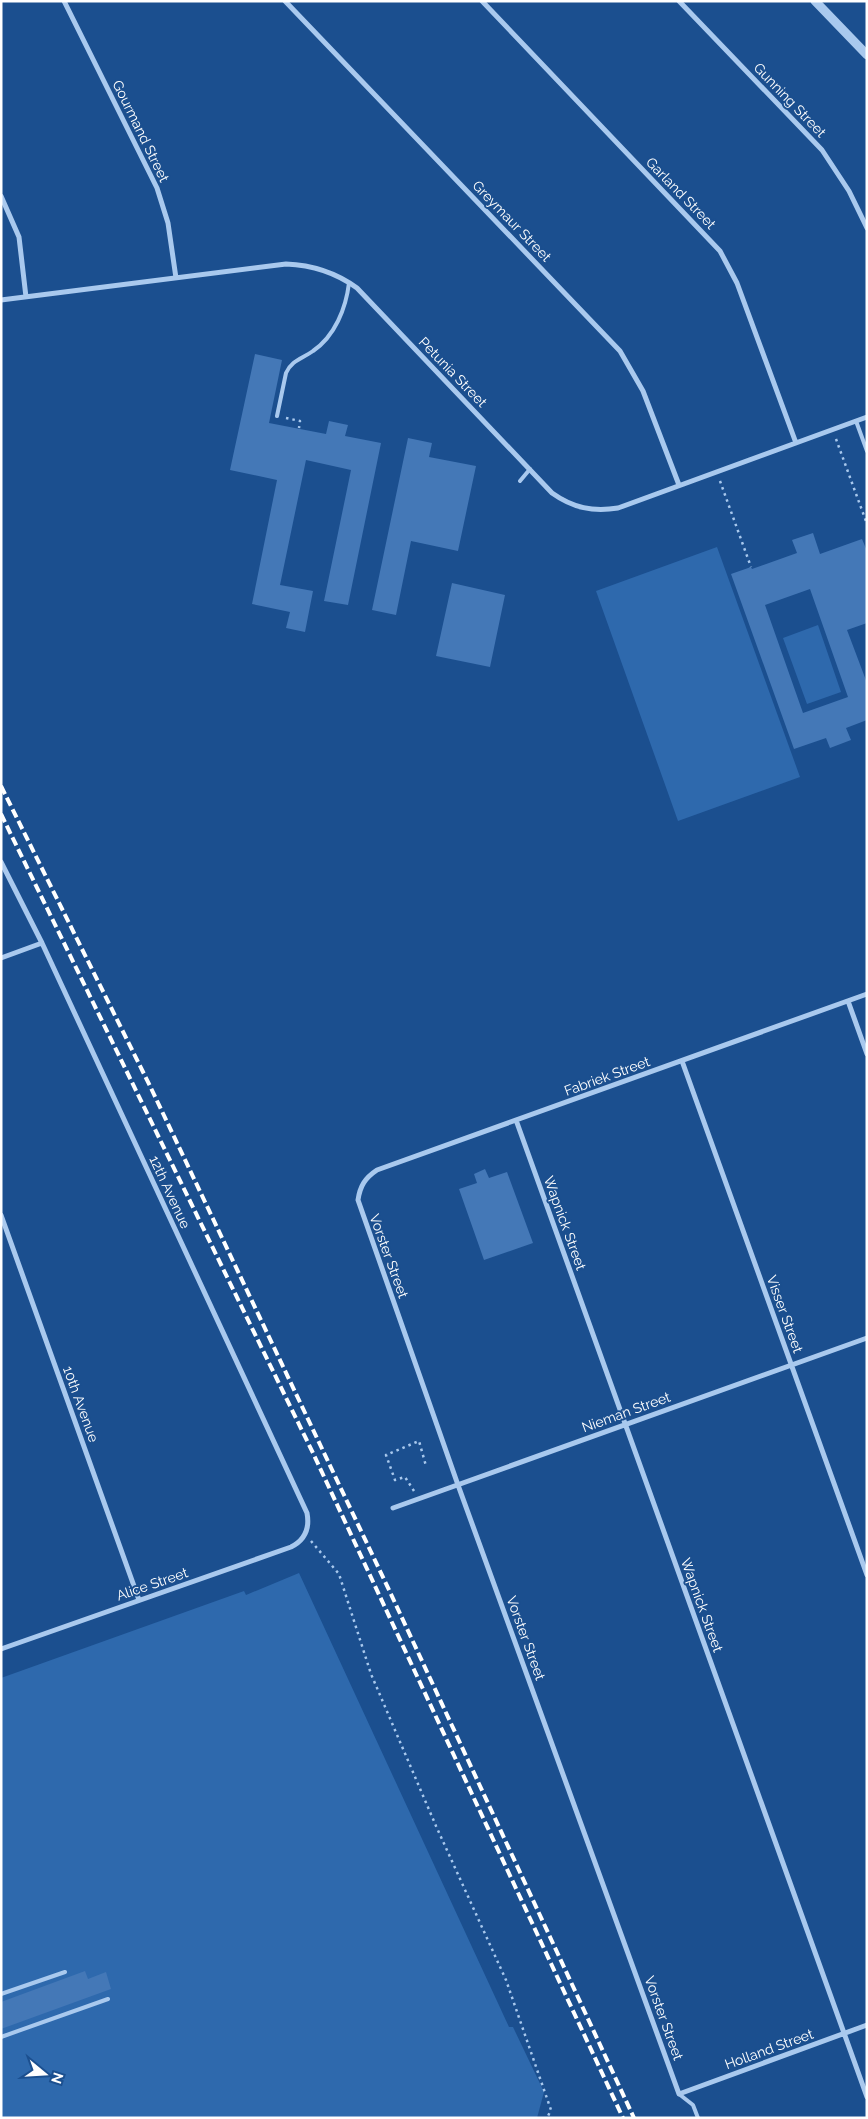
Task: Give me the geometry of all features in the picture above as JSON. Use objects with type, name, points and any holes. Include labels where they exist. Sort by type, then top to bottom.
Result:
[{"type":"street","name":"Gourmand Street","points":[[64,1],[157,188],[168,223],[176,278]]},
{"type":"street","name":"Greymaur Street","points":[[284,1],[620,352],[643,391],[679,485]]},
{"type":"street","name":"Garland Street","points":[[482,1],[720,251],[737,282],[796,443]]},
{"type":"street","name":"Gunning Street","points":[[679,1],[822,150],[849,192],[867,228]]},
{"type":"street","points":[[814,1],[867,55]]},
{"type":"street","points":[[1,196],[19,238],[26,297]]},
{"type":"street","name":"Petunia Street","points":[[1,300],[286,264],[322,270],[357,288],[561,499],[592,510],[618,508],[867,417]]},
{"type":"street","name":"12th Avenue","points":[[1,862],[42,944],[307,1513],[309,1520],[306,1534]]},
{"type":"street","points":[[1,958],[42,944]]},
{"type":"street","name":"Fabriek Street","points":[[360,1188],[370,1175],[378,1170],[867,994]]},
{"type":"street","points":[[848,1001],[867,1054]]},
{"type":"street","name":"Visser Street","points":[[682,1061],[867,1575]]},
{"type":"street","name":"Wapnick Street","points":[[516,1120],[867,2097]]},
{"type":"street","name":"Vorster Street","points":[[360,1188],[359,1206],[679,2094]]},
{"type":"street","name":"10th Avenue","points":[[1,1214],[139,1600]]},
{"type":"street","name":"Nieman Street","points":[[393,1508],[867,1338]]},
{"type":"street","name":"Alice Street","points":[[1,1649],[291,1546],[306,1534]]},
{"type":"street","name":"Holland Street","points":[[679,2094],[867,2025]]},
{"type":"lane","points":[[277,416],[289,366],[318,347],[328,336],[342,314],[350,283]]},
{"type":"lane","points":[[856,421],[867,451]]},
{"type":"lane","points":[[520,481],[530,469]]},
{"type":"lane","points":[[1,1994],[65,1972]]},
{"type":"lane","points":[[1,2037],[108,1999]]},
{"type":"lane","points":[[679,2094],[693,2106],[698,2118]]},
{"type":"path","points":[[277,416],[300,421],[299,428]]},
{"type":"path","points":[[832,430],[867,524]]},
{"type":"path","points":[[717,472],[751,567]]},
{"type":"path","points":[[419,1499],[405,1477],[395,1480],[386,1455],[420,1441],[426,1466]]},
{"type":"path","points":[[306,1534],[339,1574],[371,1674],[436,1826],[506,1980],[551,2110],[547,2118]]},
{"type":"shaded area","points":[[717,547],[800,777],[678,821],[596,591]]},
{"type":"shaded area","points":[[818,625],[841,692],[807,704],[783,638]]},
{"type":"shaded area","points":[[299,1573],[509,2027],[513,2027],[544,2092],[537,2118],[1,2118],[1,1678],[244,1591],[246,1595]]},
{"type":"building","points":[[255,354],[282,360],[269,423],[326,434],[329,421],[348,425],[345,436],[381,443],[348,605],[324,601],[351,470],[306,460],[280,585],[313,591],[305,632],[286,628],[290,612],[252,604],[277,480],[230,470]]},
{"type":"building","points":[[408,438],[432,443],[429,457],[476,466],[458,551],[411,541],[396,615],[372,610]]},
{"type":"building","points":[[813,533],[820,554],[862,539],[867,551],[867,623],[847,630],[867,683],[867,720],[846,728],[851,740],[830,748],[826,738],[794,749],[731,574],[751,567],[752,569],[797,553],[792,540]],"holes":[[[810,589],[848,697],[803,713],[765,605]]]},
{"type":"building","points":[[452,583],[505,595],[490,667],[436,656]]},
{"type":"building","points":[[485,1169],[489,1178],[507,1172],[533,1243],[484,1260],[459,1189],[477,1183],[474,1174]]},
{"type":"building","points":[[85,1971],[88,1979],[106,1972],[111,1989],[1,2029],[1,2002]]},
{"type":"railway","points":[[1,786],[150,1086],[390,1592],[634,2118]]},
{"type":"railway","points":[[1,814],[313,1453],[623,2118]]}]
